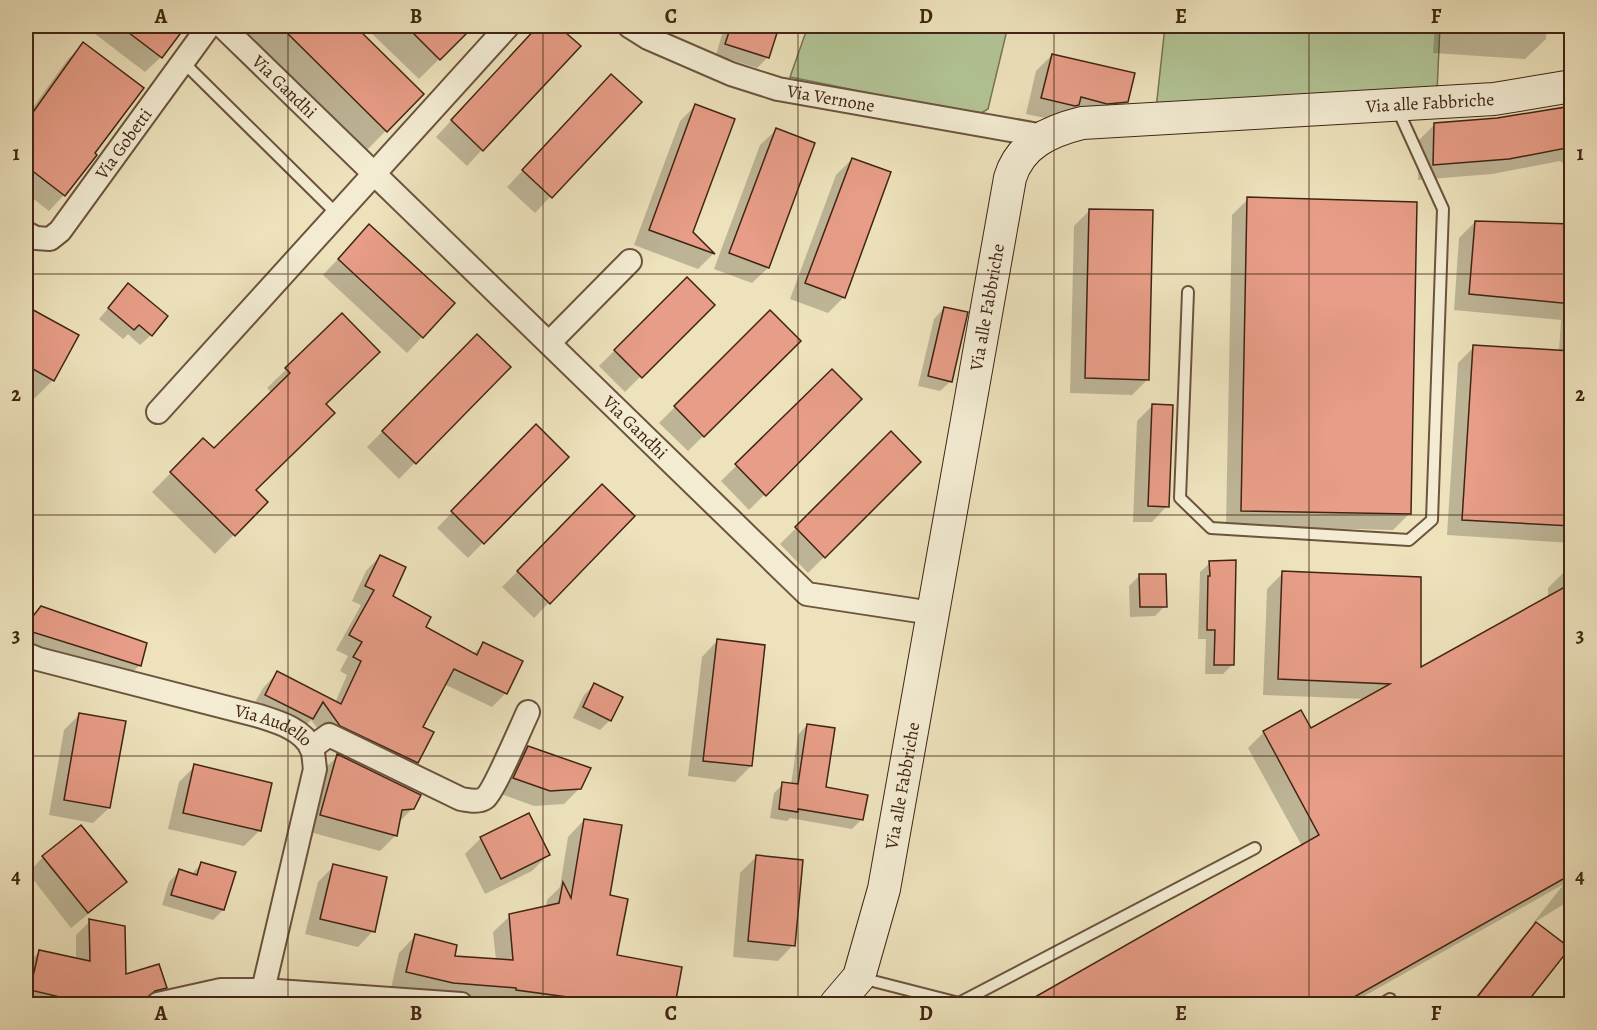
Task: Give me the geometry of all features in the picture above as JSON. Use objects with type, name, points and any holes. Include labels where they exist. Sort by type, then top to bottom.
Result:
[{"type":"street","name":"Via Gobetti","points":[[26,233],[36,238],[50,239],[60,231],[209,26]]},
{"type":"street","name":"Via Gandhi","points":[[222,26],[807,594],[932,613]]},
{"type":"street","points":[[158,412],[508,26]]},
{"type":"street","name":"Via Vernone","points":[[629,26],[648,38],[731,74],[778,89],[1044,136]]},
{"type":"street","name":"Via alle Fabbriche","points":[[836,1005],[859,977],[884,889],[1014,164],[1027,149],[1044,136],[1060,128],[1082,123],[1494,99],[1572,87]]},
{"type":"street","points":[[549,344],[630,261]]},
{"type":"street","name":"Via Audello","points":[[26,654],[284,724],[304,738],[310,748],[315,769],[263,990]]},
{"type":"street","points":[[310,748],[329,735],[461,799],[475,801],[485,798],[494,785],[528,712]]},
{"type":"street","points":[[158,1005],[221,998],[263,990],[461,1005]]},
{"type":"lane","points":[[183,62],[337,214]]},
{"type":"lane","points":[[1188,292],[1180,498],[1211,528],[1409,540],[1432,520],[1443,209],[1395,105]]},
{"type":"lane","points":[[859,977],[959,1003],[1255,848]]},
{"type":"green space","points":[[808,26],[1008,26],[988,109],[978,115],[790,77]]},
{"type":"green space","points":[[1165,26],[1440,26],[1437,92],[1156,109]]},
{"type":"building","points":[[120,26],[186,26],[162,58]]},
{"type":"building","points":[[280,26],[355,26],[424,94],[387,132]]},
{"type":"building","points":[[406,26],[474,26],[440,60]]},
{"type":"building","points":[[538,26],[558,26],[581,46],[483,151],[451,120]]},
{"type":"building","points":[[731,26],[753,26],[777,33],[769,58],[725,44]]},
{"type":"building","points":[[83,42],[144,88],[65,196],[26,166],[26,122]]},
{"type":"building","points":[[1052,54],[1135,73],[1128,102],[1107,104],[1081,97],[1079,105],[1075,106],[1041,98]]},
{"type":"building","points":[[611,74],[642,102],[552,198],[522,170]]},
{"type":"building","points":[[695,104],[735,119],[693,232],[715,254],[649,230]]},
{"type":"building","points":[[1572,106],[1572,147],[1509,159],[1433,165],[1434,123],[1497,118]]},
{"type":"building","points":[[776,128],[815,143],[769,268],[729,253]]},
{"type":"building","points":[[852,158],[891,172],[845,298],[805,283]]},
{"type":"building","points":[[1247,197],[1417,202],[1411,514],[1241,511]]},
{"type":"building","points":[[1089,209],[1153,210],[1149,380],[1085,378]]},
{"type":"building","points":[[1475,221],[1572,224],[1572,304],[1469,294]]},
{"type":"building","points":[[369,224],[455,303],[423,338],[338,259]]},
{"type":"building","points":[[687,277],[715,305],[642,378],[614,350]]},
{"type":"building","points":[[128,283],[168,316],[152,336],[139,325],[134,330],[108,308]]},
{"type":"building","points":[[26,306],[79,335],[54,381],[26,365]]},
{"type":"building","points":[[944,307],[968,312],[952,382],[928,376]]},
{"type":"building","points":[[770,310],[801,341],[704,437],[674,406]]},
{"type":"building","points":[[342,313],[380,352],[326,404],[335,413],[256,490],[268,502],[235,536],[170,472],[203,438],[214,448],[290,373],[285,368]]},
{"type":"building","points":[[477,334],[511,367],[416,464],[382,431]]},
{"type":"building","points":[[1473,345],[1572,351],[1572,526],[1462,520]]},
{"type":"building","points":[[832,369],[862,399],[766,496],[735,464]]},
{"type":"building","points":[[1152,404],[1173,405],[1169,507],[1148,506]]},
{"type":"building","points":[[536,424],[569,457],[484,544],[451,511]]},
{"type":"building","points":[[891,431],[921,462],[825,558],[795,527]]},
{"type":"building","points":[[602,484],[635,516],[550,604],[517,571]]},
{"type":"building","points":[[380,555],[406,567],[393,596],[431,617],[426,627],[477,655],[483,642],[523,661],[507,694],[454,669],[423,727],[434,732],[418,763],[340,726],[323,702],[313,719],[265,695],[277,671],[341,704],[361,661],[353,657],[362,642],[349,635],[374,590],[365,586]]},
{"type":"building","points":[[1236,560],[1234,665],[1214,665],[1215,630],[1207,630],[1209,561]]},
{"type":"building","points":[[1282,571],[1421,577],[1421,667],[1572,583],[1572,874],[1340,1005],[1021,1005],[1319,835],[1263,731],[1301,710],[1311,728],[1390,684],[1278,679]]},
{"type":"building","points":[[1139,574],[1166,574],[1167,607],[1140,607]]},
{"type":"building","points":[[41,606],[147,643],[141,666],[26,630],[26,625]]},
{"type":"building","points":[[717,639],[765,645],[752,766],[703,761]]},
{"type":"building","points":[[594,683],[623,697],[611,721],[583,707]]},
{"type":"building","points":[[79,713],[126,721],[110,808],[64,800]]},
{"type":"building","points":[[807,724],[835,728],[826,787],[868,795],[863,820],[798,809],[798,812],[779,809],[782,782],[798,784]]},
{"type":"building","points":[[528,746],[591,768],[581,789],[550,791],[513,778]]},
{"type":"building","points":[[337,754],[421,795],[414,809],[402,810],[397,836],[320,815]]},
{"type":"building","points":[[194,764],[272,783],[261,831],[183,813]]},
{"type":"building","points":[[529,813],[550,855],[501,879],[480,837]]},
{"type":"building","points":[[584,819],[622,825],[610,895],[628,899],[617,955],[682,967],[675,1005],[627,1005],[516,990],[516,988],[453,983],[406,972],[415,934],[457,945],[455,956],[513,960],[509,914],[559,903],[563,882],[571,898]]},
{"type":"building","points":[[81,825],[127,882],[88,913],[42,856]]},
{"type":"building","points":[[756,855],[803,860],[795,946],[748,941]]},
{"type":"building","points":[[201,862],[236,872],[224,910],[171,895],[179,869],[197,875]]},
{"type":"building","points":[[333,864],[387,877],[375,932],[320,919]]},
{"type":"building","points":[[89,919],[125,926],[126,974],[159,964],[167,988],[155,991],[147,998],[115,1005],[94,1005],[30,990],[39,950],[90,961]]},
{"type":"building","points":[[1536,922],[1570,948],[1525,1005],[1471,1005]]}]
